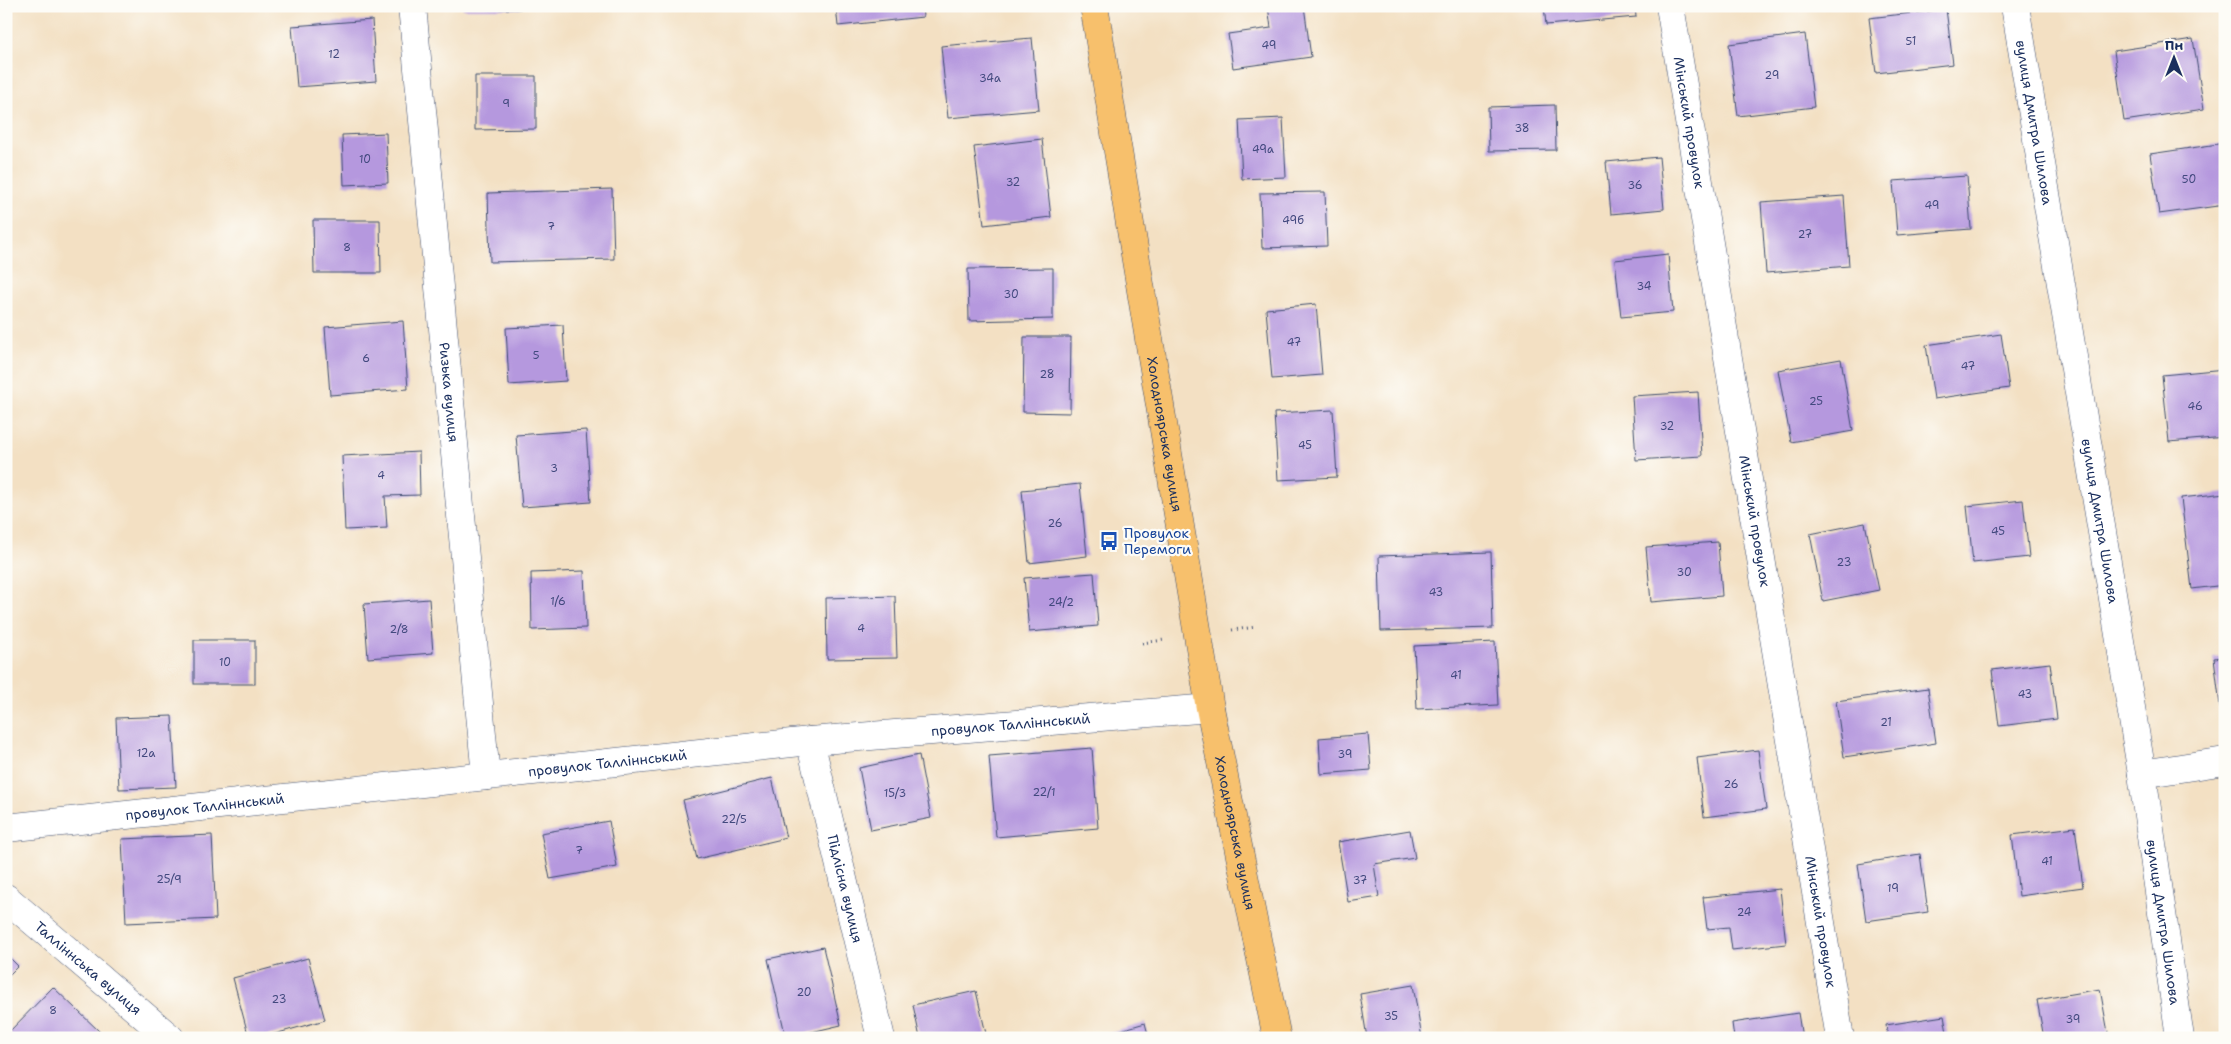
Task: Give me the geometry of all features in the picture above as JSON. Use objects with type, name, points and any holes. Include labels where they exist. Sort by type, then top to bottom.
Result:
[{"type":"main road","name":"Холодноярська вулиця","points":[[1094,6],[1210,708],[1277,1038]]},
{"type":"street","name":"Ризька вулиця","points":[[412,6],[486,776]]},
{"type":"street","name":"Мінський провулок","points":[[1670,6],[1840,1038]]},
{"type":"street","name":"вулиця Дмитра Шилова","points":[[2015,6],[2142,774],[2180,1038]]},
{"type":"street","name":"провулок Талліннський","points":[[6,828],[810,742],[1210,708]]},
{"type":"street","name":"Підлісна вулиця","points":[[810,742],[881,1038]]},
{"type":"street","points":[[2142,774],[2225,762]]},
{"type":"street","name":"Талліннська вулиця","points":[[6,898],[170,1038]]},
{"type":"building","points":[[463,6],[520,6],[520,9],[463,9]]},
{"type":"building","points":[[836,6],[922,6],[923,17],[838,26]]},
{"type":"building","points":[[1268,6],[1304,6],[1311,57],[1233,68],[1228,34],[1271,28]]},
{"type":"building","points":[[1544,6],[1635,6],[1636,17],[1546,25]]},
{"type":"building","points":[[1946,9],[1953,64],[1876,73],[1869,18]]},
{"type":"building","points":[[372,20],[376,81],[297,87],[292,26]]},
{"type":"building","points":[[1805,34],[1814,107],[1738,116],[1729,44]]},
{"type":"building","points":[[1032,38],[1039,110],[948,118],[941,46]]},
{"type":"building","points":[[2193,39],[2204,109],[2124,121],[2114,51]]},
{"type":"building","points":[[475,76],[536,76],[536,129],[475,130]]},
{"type":"building","points":[[1555,105],[1556,150],[1489,151],[1488,107]]},
{"type":"building","points":[[1283,118],[1286,177],[1242,179],[1239,120]]},
{"type":"building","points":[[386,133],[388,183],[344,185],[342,135]]},
{"type":"building","points":[[1042,139],[1051,217],[984,225],[974,147]]},
{"type":"building","points":[[2225,143],[2225,205],[2159,214],[2150,154]]},
{"type":"building","points":[[1659,157],[1664,209],[1611,214],[1606,162]]},
{"type":"building","points":[[1967,176],[1971,229],[1897,235],[1893,181]]},
{"type":"building","points":[[612,189],[614,259],[490,262],[488,193]]},
{"type":"building","points":[[1325,192],[1327,246],[1262,248],[1260,193]]},
{"type":"building","points":[[1844,196],[1849,266],[1766,273],[1761,202]]},
{"type":"building","points":[[313,220],[380,220],[381,273],[314,273]]},
{"type":"building","points":[[1668,254],[1673,312],[1621,317],[1615,260]]},
{"type":"building","points":[[1053,268],[1053,319],[969,321],[968,269]]},
{"type":"building","points":[[1316,304],[1322,375],[1272,379],[1266,309]]},
{"type":"building","points":[[403,321],[408,389],[330,395],[325,327]]},
{"type":"building","points":[[563,325],[566,381],[509,385],[506,328]]},
{"type":"building","points":[[2001,334],[2009,388],[1934,399],[1926,345]]},
{"type":"building","points":[[1024,337],[1071,337],[1070,413],[1023,412]]},
{"type":"building","points":[[1841,359],[1853,431],[1791,442],[1778,370]]},
{"type":"building","points":[[2225,369],[2225,437],[2169,442],[2162,375]]},
{"type":"building","points":[[1698,392],[1702,456],[1636,460],[1632,396]]},
{"type":"building","points":[[1333,410],[1337,477],[1278,480],[1274,413]]},
{"type":"building","points":[[586,430],[591,502],[522,507],[516,435]]},
{"type":"building","points":[[419,452],[420,495],[385,496],[387,528],[345,530],[342,456]]},
{"type":"building","points":[[1080,484],[1087,556],[1029,563],[1022,490]]},
{"type":"building","points":[[2225,493],[2225,585],[2192,589],[2181,498]]},
{"type":"building","points":[[2023,500],[2029,557],[1973,563],[1967,506]]},
{"type":"building","points":[[1865,523],[1879,590],[1823,601],[1810,534]]},
{"type":"building","points":[[1718,542],[1722,596],[1651,602],[1646,547]]},
{"type":"building","points":[[1491,552],[1493,628],[1381,631],[1379,556]]},
{"type":"building","points":[[584,571],[586,628],[532,630],[531,573]]},
{"type":"building","points":[[1094,573],[1098,626],[1029,632],[1024,578]]},
{"type":"building","points":[[895,596],[897,658],[827,659],[826,598]]},
{"type":"building","points":[[429,599],[433,653],[368,658],[364,604]]},
{"type":"building","points":[[194,640],[255,640],[255,684],[194,684]]},
{"type":"building","points":[[1495,642],[1498,705],[1417,709],[1414,646]]},
{"type":"building","points":[[2225,657],[2225,712],[2221,713],[2214,658]]},
{"type":"building","points":[[2050,663],[2057,719],[1999,726],[1992,670]]},
{"type":"building","points":[[1928,688],[1936,743],[1844,757],[1836,701]]},
{"type":"building","points":[[172,716],[176,787],[119,789],[116,718]]},
{"type":"building","points":[[1368,734],[1371,770],[1321,774],[1319,738]]},
{"type":"building","points":[[1092,748],[1098,828],[996,837],[989,756]]},
{"type":"building","points":[[1758,750],[1766,809],[1704,817],[1697,758]]},
{"type":"building","points":[[919,755],[931,818],[871,830],[859,768]]},
{"type":"building","points":[[772,778],[786,838],[697,859],[683,800]]},
{"type":"building","points":[[609,821],[617,867],[550,879],[541,833]]},
{"type":"building","points":[[2075,827],[2083,887],[2019,896],[2012,835]]},
{"type":"building","points":[[1410,830],[1415,858],[1374,864],[1379,897],[1348,902],[1338,842]]},
{"type":"building","points":[[212,835],[216,919],[126,923],[122,839]]},
{"type":"building","points":[[1920,854],[1928,912],[1866,921],[1858,864]]},
{"type":"building","points":[[1780,889],[1786,944],[1732,950],[1729,927],[1707,929],[1703,897]]},
{"type":"building","points":[[823,947],[841,1025],[786,1038],[768,959]]},
{"type":"building","points":[[6,954],[18,966],[6,978]]},
{"type":"building","points":[[308,958],[325,1020],[260,1038],[249,1038],[233,978]]},
{"type":"building","points":[[1413,985],[1422,1038],[1367,1038],[1360,994]]},
{"type":"building","points":[[53,987],[100,1032],[94,1038],[11,1038],[7,1034]]},
{"type":"building","points":[[2100,989],[2109,1038],[2044,1038],[2037,1000]]},
{"type":"building","points":[[976,991],[987,1038],[920,1038],[913,1005]]},
{"type":"building","points":[[1798,1013],[1802,1038],[1734,1038],[1732,1023]]},
{"type":"building","points":[[1944,1016],[1948,1038],[1888,1038],[1886,1025]]},
{"type":"building","points":[[1145,1023],[1149,1038],[1097,1038],[1097,1037]]},
{"type":"place","name":"Провулок Перемоги","points":[[1109,541]]}]
